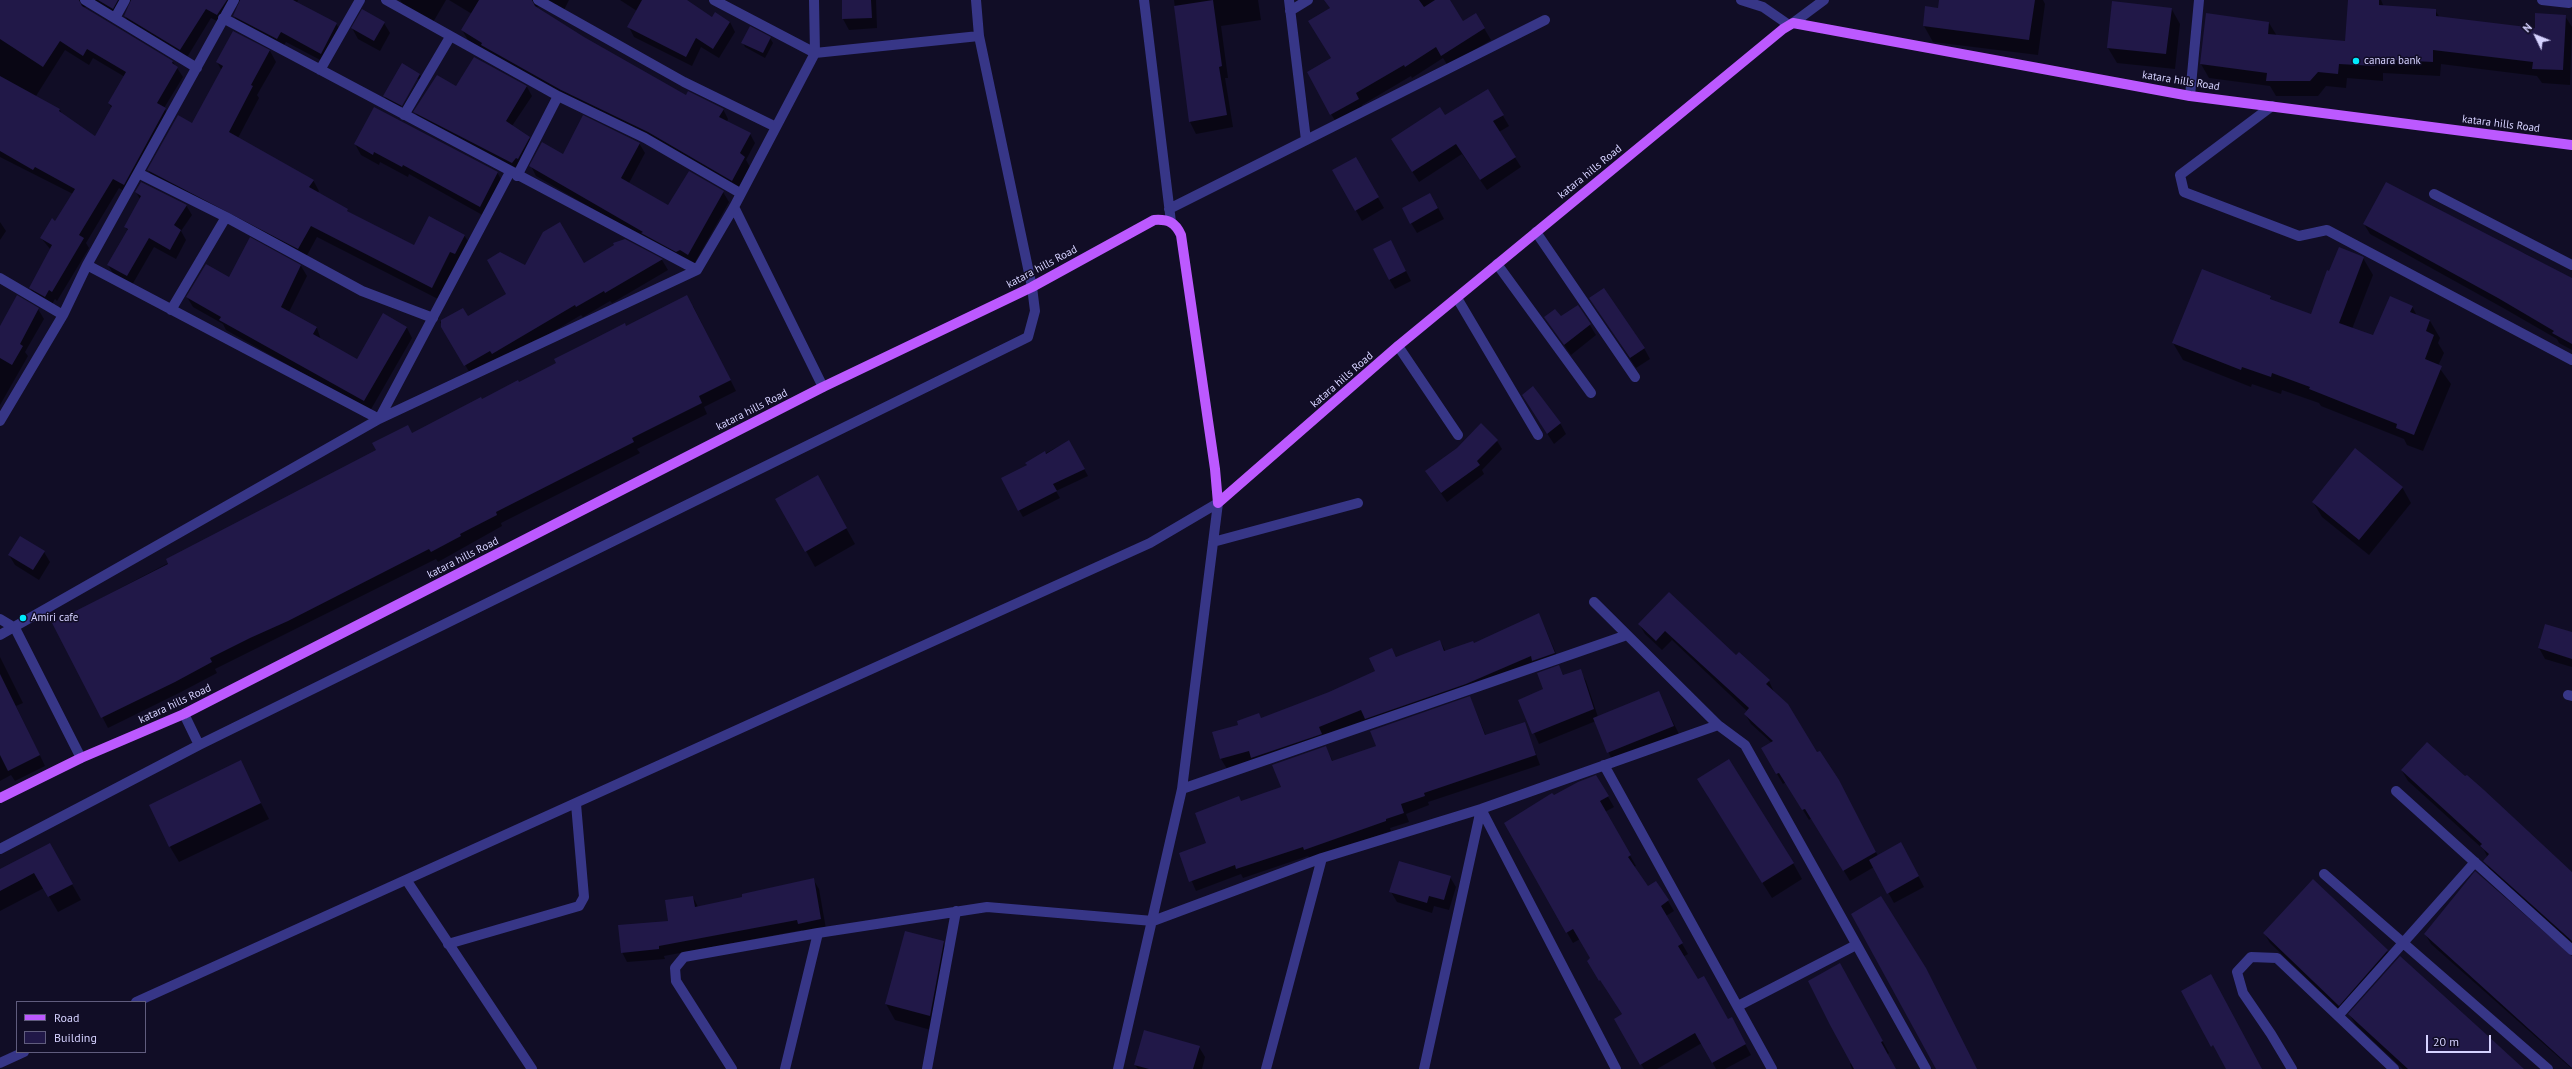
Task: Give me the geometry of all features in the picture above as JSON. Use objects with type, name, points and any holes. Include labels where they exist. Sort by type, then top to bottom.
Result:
[{"type":"main road","name":"katara hills Road","points":[[1218,503],[1398,346],[1791,24],[2190,96],[2572,145]]},
{"type":"main road","name":"katara hills Road","points":[[0,798],[81,758],[184,714],[823,387],[1032,287],[1154,220],[1163,219],[1171,222]]},
{"type":"main road","points":[[1171,222],[1176,225],[1182,235],[1215,468],[1218,503]]},
{"type":"street","points":[[85,0],[197,68]]},
{"type":"street","points":[[115,18],[125,0]]},
{"type":"street","points":[[0,421],[63,315],[86,265],[234,0]]},
{"type":"street","points":[[320,70],[360,0]]},
{"type":"street","points":[[386,0],[558,96],[645,138],[740,193]]},
{"type":"street","points":[[538,0],[684,82],[776,127]]},
{"type":"street","points":[[714,0],[815,53],[980,36]]},
{"type":"street","points":[[0,635],[15,628],[379,419],[698,270],[734,207],[740,193],[815,53],[814,0]]},
{"type":"street","points":[[0,849],[199,745],[1028,337],[1035,312],[1032,287],[980,36],[976,0]]},
{"type":"street","points":[[1144,0],[1171,222]]},
{"type":"street","points":[[1289,0],[1306,140]]},
{"type":"street","points":[[1290,11],[1308,0]]},
{"type":"street","name":"katara hills Road","points":[[1741,0],[1763,8],[1791,24]]},
{"type":"street","points":[[1791,24],[1824,0]]},
{"type":"street","points":[[2190,96],[2199,0]]},
{"type":"street","points":[[2542,0],[2569,3],[2572,0]]},
{"type":"street","points":[[223,18],[513,174],[698,270]]},
{"type":"street","points":[[1169,209],[1545,20]]},
{"type":"street","points":[[404,115],[450,37]]},
{"type":"street","points":[[379,419],[433,318],[558,96]]},
{"type":"street","points":[[2272,106],[2180,175],[2184,192],[2300,236],[2327,230],[2572,360]]},
{"type":"street","points":[[138,173],[226,217],[362,291],[433,318]]},
{"type":"street","points":[[2434,194],[2572,265]]},
{"type":"street","points":[[734,207],[823,387]]},
{"type":"street","points":[[171,310],[226,217]]},
{"type":"street","points":[[1536,232],[1635,377]]},
{"type":"street","points":[[1497,264],[1591,393]]},
{"type":"street","points":[[86,265],[379,419]]},
{"type":"street","points":[[0,278],[63,315]]},
{"type":"street","points":[[1457,298],[1538,435]]},
{"type":"street","points":[[1398,346],[1458,435]]},
{"type":"street","points":[[1118,1069],[1182,789],[1218,503]]},
{"type":"street","points":[[138,1001],[408,881],[1150,543],[1218,503]]},
{"type":"street","points":[[1213,542],[1358,503]]},
{"type":"street","points":[[1594,602],[1718,725],[1745,745],[1926,1069]]},
{"type":"street","points":[[0,619],[15,628],[81,758]]},
{"type":"street","points":[[1182,789],[1627,635]]},
{"type":"street","points":[[184,714],[199,745]]},
{"type":"street","points":[[732,1069],[676,981],[675,968],[677,962],[684,957],[818,933],[987,907],[1153,921],[1322,858],[1481,810],[1718,725]]},
{"type":"street","points":[[1604,765],[1772,1069]]},
{"type":"street","points":[[2396,791],[2572,950]]},
{"type":"street","points":[[448,944],[579,906],[584,897],[576,804]]},
{"type":"street","points":[[1424,1069],[1481,810]]},
{"type":"street","points":[[1481,810],[1616,1069]]},
{"type":"street","points":[[1266,1069],[1322,858]]},
{"type":"street","points":[[2338,1016],[2475,862]]},
{"type":"street","points":[[2324,874],[2404,942],[2548,1069]]},
{"type":"street","points":[[408,881],[448,944],[532,1069]]},
{"type":"street","points":[[927,1069],[956,911]]},
{"type":"street","points":[[785,1069],[818,933]]},
{"type":"street","points":[[1738,1006],[1856,945]]},
{"type":"street","points":[[2292,1069],[2272,1034],[2243,993],[2237,972],[2251,957],[2278,958],[2394,1069]]},
{"type":"street","points":[[0,1063],[22,1053]]},
{"type":"building","points":[[0,0],[79,0],[82,6],[173,61],[172,63],[178,67],[157,103],[166,108],[124,185],[113,179],[79,235],[84,238],[52,292],[49,290],[45,297],[29,288],[52,245],[40,238],[52,218],[55,221],[75,189],[35,167],[33,170],[0,151],[0,76],[60,109],[59,111],[95,136],[112,106],[108,103],[126,72],[87,49],[83,56],[60,41],[43,67],[0,39]]},
{"type":"building","points":[[98,0],[118,0],[113,9]]},
{"type":"building","points":[[131,0],[227,0],[217,15],[206,9],[180,50],[124,16]]},
{"type":"building","points":[[240,0],[293,0],[337,23],[321,54],[281,32],[277,39],[233,16]]},
{"type":"building","points":[[479,0],[532,0],[535,6],[584,37],[686,95],[688,91],[724,109],[719,117],[751,133],[740,153],[745,157],[732,181],[648,132],[561,90],[481,45],[482,43],[461,30]]},
{"type":"building","points":[[642,0],[687,0],[712,17],[715,12],[730,22],[713,49],[696,38],[686,57],[627,27]]},
{"type":"building","points":[[842,0],[871,0],[872,18],[842,19]]},
{"type":"building","points":[[1213,0],[1222,66],[1219,67],[1227,115],[1189,122],[1174,6]]},
{"type":"building","points":[[1324,0],[1419,0],[1424,7],[1435,0],[1450,0],[1463,21],[1476,13],[1485,28],[1441,56],[1436,47],[1405,67],[1404,65],[1356,93],[1359,99],[1330,115],[1307,72],[1331,58],[1308,21],[1330,8]]},
{"type":"building","points":[[1939,0],[2035,0],[2029,40],[1923,26],[1925,6],[1938,8]]},
{"type":"building","points":[[2348,0],[2379,0],[2379,5],[2436,9],[2436,16],[2535,28],[2535,13],[2566,15],[2563,70],[2532,69],[2533,62],[2433,50],[2433,62],[2375,59],[2375,66],[2339,64],[2338,74],[2318,72],[2310,81],[2266,81],[2267,73],[2200,64],[2206,13],[2269,22],[2268,34],[2345,41]]},
{"type":"building","points":[[2112,1],[2172,8],[2166,54],[2107,48]]},
{"type":"building","points":[[362,9],[385,22],[374,41],[351,28]]},
{"type":"building","points":[[750,26],[771,37],[763,53],[741,43]]},
{"type":"building","points":[[233,31],[270,50],[251,85],[253,86],[229,132],[314,180],[309,187],[348,209],[347,211],[414,245],[429,216],[465,235],[455,254],[450,252],[432,288],[311,226],[298,249],[147,170],[178,115],[192,123],[223,66],[216,62]]},
{"type":"building","points":[[474,57],[527,86],[506,121],[530,137],[518,159],[516,158],[512,163],[413,112],[437,75],[456,86]]},
{"type":"building","points":[[402,63],[420,74],[402,106],[383,96]]},
{"type":"building","points":[[1488,89],[1504,115],[1493,121],[1516,157],[1480,180],[1456,144],[1412,172],[1391,139],[1440,107],[1445,115]]},
{"type":"building","points":[[374,107],[498,172],[480,207],[403,165],[402,167],[374,152],[373,155],[354,144]]},
{"type":"building","points":[[583,115],[640,143],[621,178],[668,205],[689,171],[724,191],[688,255],[680,250],[676,252],[641,233],[643,232],[529,166],[542,142],[563,154]]},
{"type":"building","points":[[1356,157],[1379,197],[1355,211],[1332,170]]},
{"type":"building","points":[[141,182],[187,205],[174,225],[181,230],[170,250],[149,238],[127,276],[107,265],[128,229],[124,227],[141,196],[135,192]]},
{"type":"building","points":[[2386,182],[2572,278],[2572,344],[2552,333],[2554,331],[2498,298],[2363,224]]},
{"type":"building","points":[[1430,193],[1438,208],[1410,224],[1402,208]]},
{"type":"building","points":[[560,222],[584,263],[614,245],[613,243],[625,239],[663,259],[605,293],[604,291],[576,307],[575,305],[492,354],[490,351],[464,366],[441,327],[441,320],[463,308],[468,316],[506,294],[487,260],[500,252],[525,265],[543,232]]},
{"type":"building","points":[[250,237],[301,265],[281,307],[317,327],[313,334],[357,359],[383,313],[407,327],[364,401],[219,320],[221,317],[186,297],[206,264],[229,277]]},
{"type":"building","points":[[1391,240],[1406,271],[1389,280],[1373,249]]},
{"type":"building","points":[[2339,247],[2364,257],[2339,323],[2373,335],[2390,296],[2413,306],[2410,312],[2430,320],[2426,331],[2434,335],[2425,359],[2442,366],[2414,435],[2396,428],[2397,424],[2309,389],[2310,387],[2272,373],[2271,377],[2242,367],[2241,370],[2172,343],[2202,269],[2271,296],[2270,299],[2311,314],[2327,270],[2329,271]]},
{"type":"building","points":[[1604,288],[1645,348],[1630,358],[1589,298]]},
{"type":"building","points":[[17,295],[39,308],[20,344],[23,346],[12,365],[0,358],[0,326]]},
{"type":"building","points":[[687,295],[731,380],[699,396],[702,403],[632,438],[634,442],[496,512],[497,515],[460,534],[461,536],[431,552],[429,549],[288,621],[210,658],[212,662],[101,718],[52,623],[168,564],[166,559],[376,450],[372,443],[408,425],[412,433],[481,397],[482,399],[518,380],[519,382],[556,363],[554,359],[625,323],[626,326]]},
{"type":"building","points":[[1578,305],[1591,324],[1564,345],[1544,317],[1555,309],[1561,316]]},
{"type":"building","points":[[1533,386],[1561,423],[1547,434],[1522,395]]},
{"type":"building","points":[[1481,423],[1498,440],[1477,461],[1480,465],[1441,493],[1425,471],[1457,448]]},
{"type":"building","points":[[1069,440],[1085,469],[1053,484],[1057,491],[1018,511],[1001,478],[1027,465],[1025,463],[1045,451],[1046,454]]},
{"type":"building","points":[[2355,448],[2403,487],[2359,540],[2312,502]]},
{"type":"building","points":[[818,475],[847,528],[805,552],[775,499]]},
{"type":"building","points":[[20,536],[45,551],[33,570],[8,555]]},
{"type":"building","points":[[1669,592],[1736,655],[1739,652],[1770,680],[1766,684],[1788,704],[1817,752],[1820,751],[1839,780],[1876,852],[1843,871],[1805,809],[1802,810],[1779,773],[1776,774],[1761,748],[1773,741],[1744,714],[1749,708],[1665,631],[1656,641],[1638,624]]},
{"type":"building","points":[[1539,613],[1555,653],[1532,661],[1531,656],[1466,684],[1365,719],[1361,710],[1319,727],[1322,734],[1251,758],[1249,751],[1220,759],[1212,732],[1238,725],[1237,721],[1259,713],[1261,718],[1329,692],[1375,671],[1369,658],[1392,648],[1396,657],[1440,640],[1444,651],[1473,641],[1474,643]]},
{"type":"building","points":[[2545,624],[2572,632],[2572,659],[2538,648]]},
{"type":"building","points":[[1559,665],[1563,675],[1581,669],[1594,709],[1532,734],[1518,700],[1543,689],[1537,673]]},
{"type":"building","points":[[0,674],[40,755],[8,771],[0,755]]},
{"type":"building","points":[[1659,691],[1674,726],[1607,753],[1593,718]]},
{"type":"building","points":[[1470,696],[1485,735],[1525,722],[1536,755],[1424,793],[1425,796],[1401,804],[1404,813],[1386,819],[1386,821],[1304,850],[1303,847],[1236,869],[1235,865],[1189,882],[1179,853],[1206,843],[1195,813],[1239,796],[1241,801],[1281,787],[1272,765],[1326,746],[1332,761],[1376,746],[1370,731]]},
{"type":"building","points":[[2427,742],[2465,776],[2467,775],[2484,790],[2572,872],[2572,941],[2483,861],[2489,854],[2480,846],[2482,844],[2401,770]]},
{"type":"building","points":[[1729,759],[1794,863],[1762,883],[1697,779]]},
{"type":"building","points":[[241,760],[261,803],[169,847],[149,805]]},
{"type":"building","points":[[1596,775],[1609,796],[1600,801],[1631,855],[1628,857],[1648,886],[1656,881],[1669,900],[1661,906],[1683,943],[1678,946],[1698,979],[1704,976],[1728,1019],[1732,1017],[1746,1044],[1712,1063],[1695,1033],[1640,1065],[1614,1019],[1622,1014],[1587,961],[1590,958],[1573,929],[1566,933],[1504,823],[1552,793],[1554,795],[1578,782]]},
{"type":"building","points":[[1901,842],[1919,876],[1887,894],[1869,860]]},
{"type":"building","points":[[50,843],[73,884],[48,897],[34,873],[0,891],[0,869]]},
{"type":"building","points":[[1399,861],[1451,876],[1444,900],[1429,896],[1427,903],[1389,892]]},
{"type":"building","points":[[2475,871],[2572,956],[2572,1068],[2424,934]]},
{"type":"building","points":[[814,878],[821,919],[798,924],[797,920],[659,946],[659,949],[621,953],[618,925],[668,921],[665,900],[693,896],[695,907],[742,897],[742,894]]},
{"type":"building","points":[[2313,879],[2388,950],[2339,1006],[2263,933]]},
{"type":"building","points":[[1881,896],[1926,968],[1977,1069],[1936,1069],[1851,914]]},
{"type":"building","points":[[905,931],[944,941],[930,1016],[885,1004]]},
{"type":"building","points":[[2400,956],[2524,1069],[2408,1069],[2348,1014]]},
{"type":"building","points":[[1840,963],[1883,1041],[1881,1042],[1896,1069],[1854,1069],[1830,1025],[1808,981]]},
{"type":"building","points":[[2211,974],[2262,1069],[2226,1069],[2213,1045],[2211,1047],[2181,991]]},
{"type":"building","points":[[1144,1030],[1200,1046],[1193,1069],[1149,1069],[1134,1065]]},
{"type":"place","name":"canara bank","points":[[2356,61]]},
{"type":"place","name":"Amiri cafe","points":[[23,618]]}]
